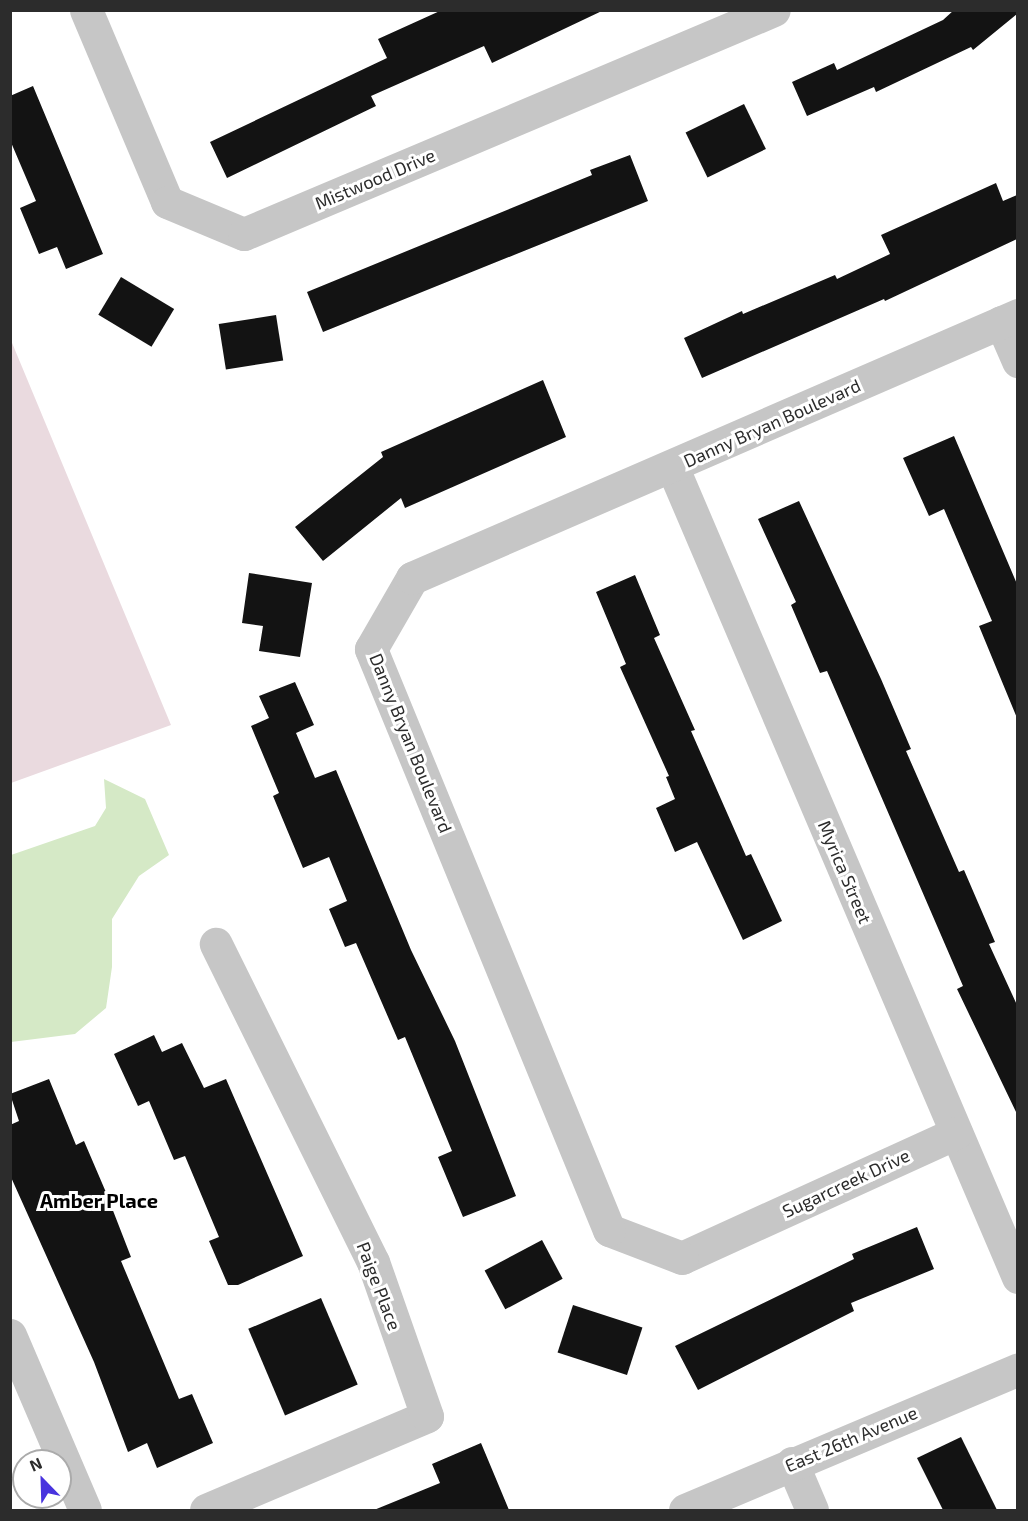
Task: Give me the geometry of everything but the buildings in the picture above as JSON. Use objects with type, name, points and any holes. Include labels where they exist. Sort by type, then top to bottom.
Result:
[{"type":"street","name":"Mistwood Drive","points":[[86,10],[167,202],[244,234],[774,10]]},
{"type":"street","points":[[1009,319],[1017,361]]},
{"type":"street","name":"Danny Bryan Boulevard","points":[[736,1234],[682,1258],[609,1230],[371,650],[412,578],[1009,319]]},
{"type":"street","name":"Myrica Street","points":[[672,466],[1017,1278]]},
{"type":"street","name":"Paige Place","points":[[206,1510],[427,1416],[373,1262],[216,944]]},
{"type":"street","name":"Sugarcreek Drive","points":[[736,1234],[956,1133]]},
{"type":"street","points":[[10,1335],[85,1510]]},
{"type":"street","name":"East 26th Avenue","points":[[685,1510],[1017,1370]]},
{"type":"street","points":[[792,1463],[812,1510]]},
{"type":"shaded area","points":[[10,338],[171,725],[11,783],[10,783]]},
{"type":"shaded area","points":[[104,779],[145,799],[169,855],[139,876],[112,919],[112,967],[106,1008],[75,1034],[11,1042],[11,855],[95,826],[106,808]]},
{"type":"district","name":"Amber Place","points":[[99,1200]]}]
